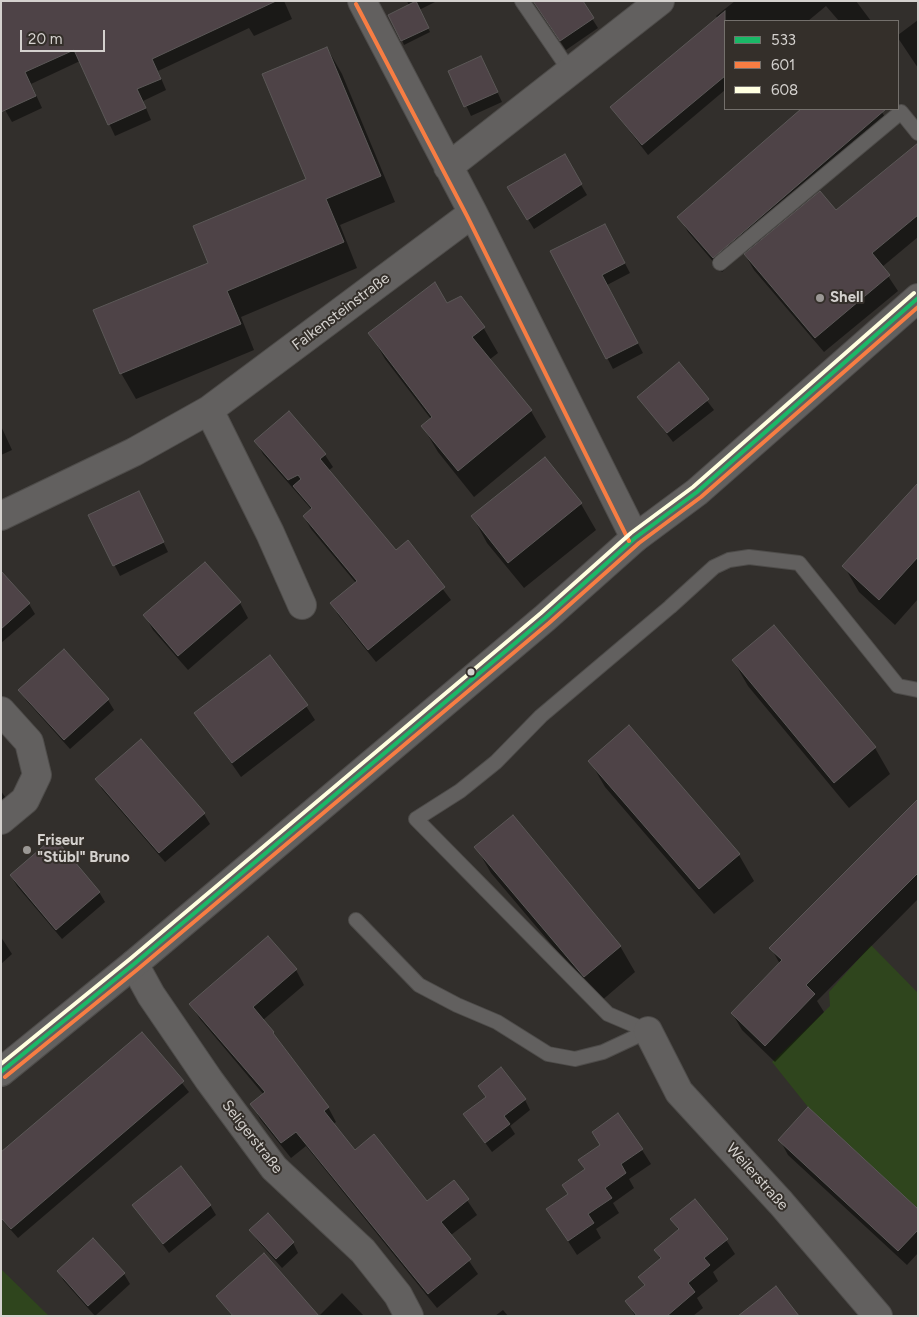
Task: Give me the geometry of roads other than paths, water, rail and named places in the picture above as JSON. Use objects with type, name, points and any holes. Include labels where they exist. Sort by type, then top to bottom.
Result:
[{"type":"street","points":[[362,1],[473,213],[635,538]]},
{"type":"street","points":[[448,167],[660,1]]},
{"type":"street","name":"Falkensteinstraße","points":[[1,516],[134,452],[209,410],[473,213]]},
{"type":"street","points":[[1,1072],[134,964],[545,618],[635,538],[697,492],[918,298]]},
{"type":"street","points":[[209,410],[270,533],[302,605]]},
{"type":"street","points":[[1,711],[29,742],[38,774],[25,800],[1,820]]},
{"type":"street","name":"Seligerstraße","points":[[134,964],[151,995],[208,1080],[274,1168],[363,1251],[398,1296],[409,1316]]},
{"type":"street","name":"Weilerstraße","points":[[648,1031],[678,1092],[781,1203],[878,1316]]},
{"type":"lane","points":[[522,1],[570,72]]},
{"type":"lane","points":[[720,264],[901,112],[918,133]]},
{"type":"lane","points":[[648,1031],[608,1014],[416,818],[460,791],[496,762],[541,716],[670,607],[714,567],[729,560],[749,557],[799,563],[898,686],[918,690]]},
{"type":"lane","points":[[356,920],[419,985],[457,1005],[497,1022],[548,1054],[574,1059],[602,1052],[648,1031]]},
{"type":"place","name":"Shell","points":[[820,298]]},
{"type":"place","name":"Friseur \"Stübl\" Bruno","points":[[27,850]]}]
